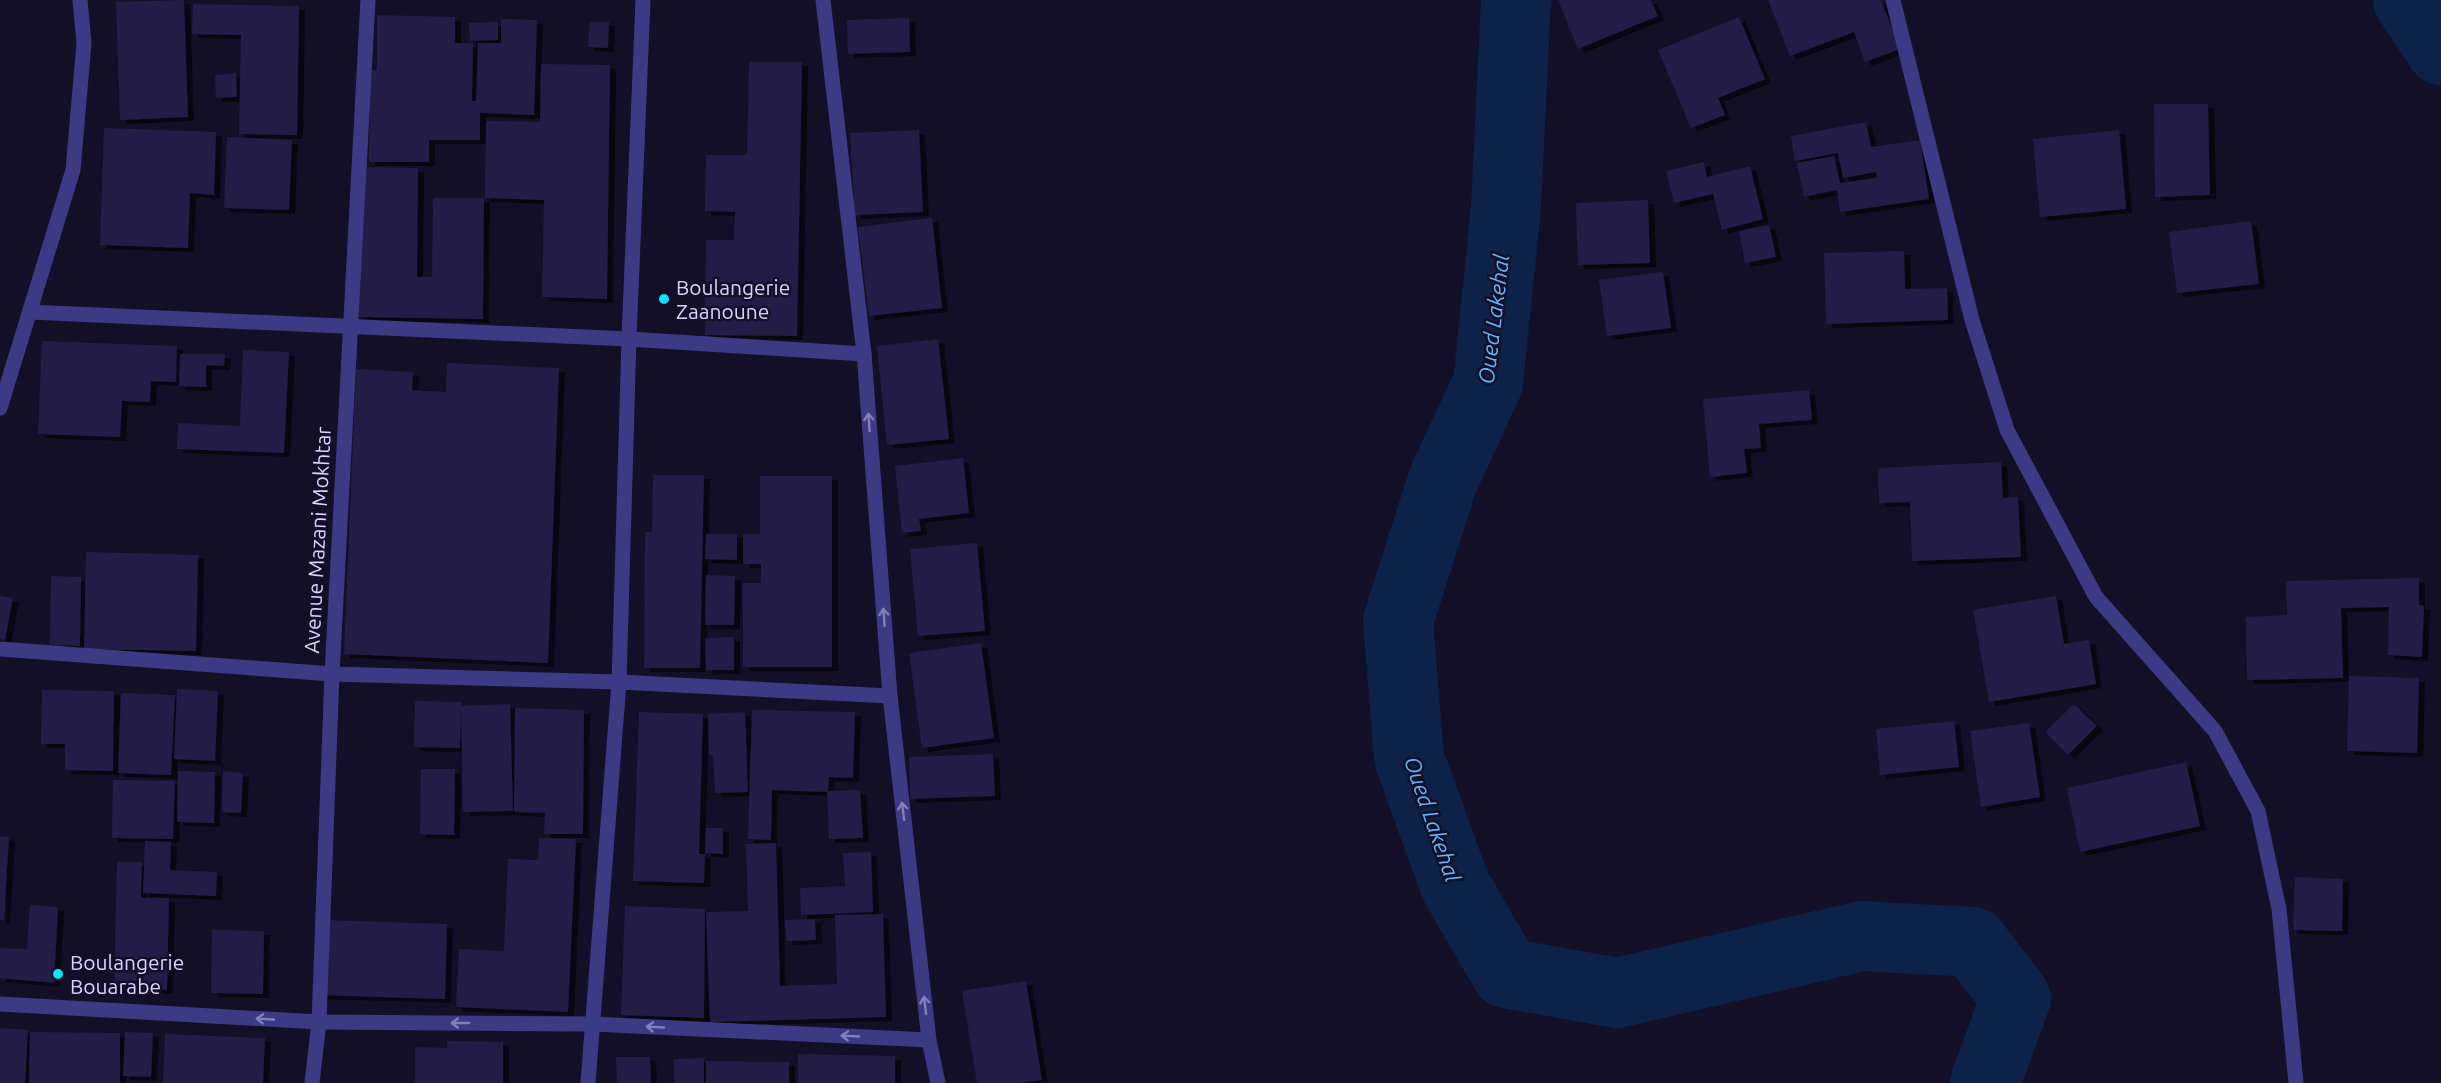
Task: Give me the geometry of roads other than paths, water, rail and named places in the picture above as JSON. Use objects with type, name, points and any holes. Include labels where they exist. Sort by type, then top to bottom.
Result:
[{"type":"street","points":[[0,408],[73,170],[84,43],[80,0]]},
{"type":"street","name":"Avenue Mazani Mokhtar","points":[[312,1083],[320,1022],[332,674],[368,0]]},
{"type":"street","points":[[588,1083],[620,682],[629,339],[644,0]]},
{"type":"street","points":[[808,0],[823,0],[864,354],[890,696],[929,1040],[938,1083]]},
{"type":"street","points":[[1893,0],[1972,320],[2007,430],[2096,597],[2215,731],[2258,811],[2279,909],[2296,1083]]},
{"type":"street","points":[[30,312],[629,339],[864,354]]},
{"type":"street","points":[[0,649],[332,674],[620,682],[890,696]]},
{"type":"street","points":[[0,1004],[320,1022],[593,1024],[929,1040]]},
{"type":"waterway","name":"Oued Lakehal","points":[[1516,0],[1506,207],[1488,383],[1443,480],[1398,621],[1409,758],[1455,885],[1506,973],[1617,993],[1862,936],[1973,942],[2016,998],[1985,1083]]},
{"type":"waterway","points":[[2408,0],[2441,50]]},
{"type":"place","name":"Boulangerie Zaanoune","points":[[664,299]]},
{"type":"place","name":"Boulangerie Bouarabe","points":[[58,974]]}]
